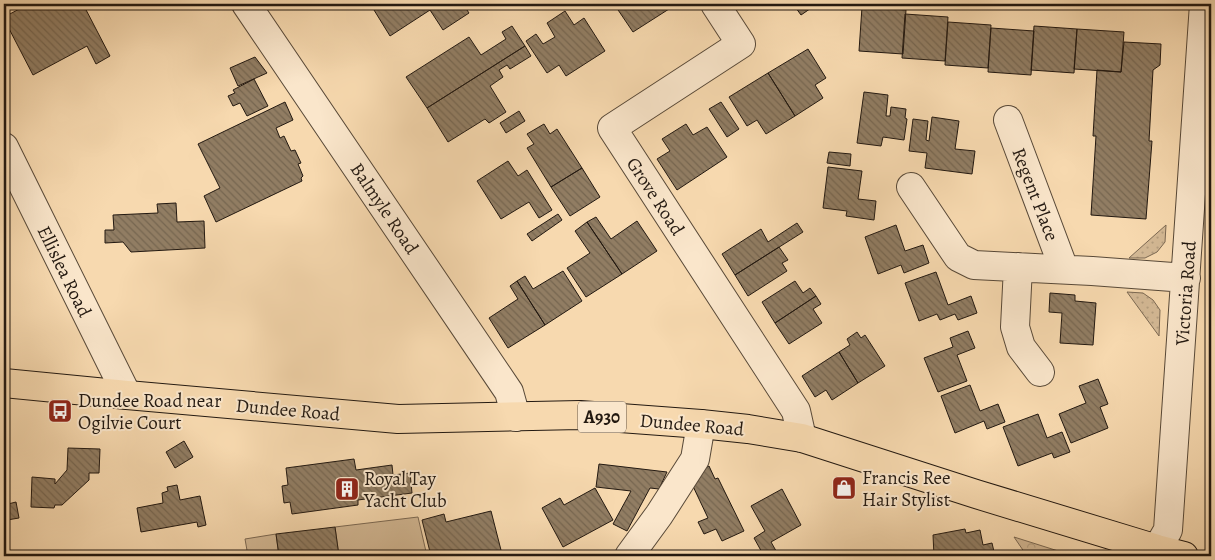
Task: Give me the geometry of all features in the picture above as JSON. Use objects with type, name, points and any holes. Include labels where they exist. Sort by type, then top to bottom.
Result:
[{"type":"main road","name":"Dundee Road","points":[[4,383],[398,419],[580,415],[748,429],[802,438],[1155,553],[1184,556]]},
{"type":"street","name":"Balmyle Road","points":[[246,4],[509,392],[516,417]]},
{"type":"street","name":"Grove Road","points":[[715,4],[742,44],[612,128],[796,411],[802,438]]},
{"type":"street","name":"Victoria Road","points":[[1155,553],[1168,530],[1204,4]]},
{"type":"street","name":"Regent Place","points":[[1008,120],[1064,270]]},
{"type":"street","name":"Ellislea Road","points":[[4,147],[127,395]]},
{"type":"street","name":"Regent Place","points":[[911,186],[958,257],[974,265],[1186,278]]},
{"type":"street","points":[[1018,267],[1015,327],[1021,347],[1040,372]]},
{"type":"street","points":[[629,556],[659,516],[695,460],[701,424]]},
{"type":"green space","points":[[1166,225],[1165,242],[1157,252],[1145,258],[1129,258]]},
{"type":"green space","points":[[1127,292],[1143,293],[1153,300],[1160,310],[1159,336]]},
{"type":"green space","points":[[418,517],[427,556],[339,556],[335,527]]},
{"type":"green space","points":[[276,534],[279,556],[248,556],[245,539]]},
{"type":"green space","points":[[1014,537],[1074,556],[1027,556]]},
{"type":"building","points":[[29,4],[83,4],[110,56],[96,64],[87,46],[33,75],[4,19],[4,17]]},
{"type":"building","points":[[383,4],[463,4],[469,13],[443,30],[430,10],[390,36],[374,10]]},
{"type":"building","points":[[614,4],[665,4],[669,9],[633,32]]},
{"type":"building","points":[[793,4],[817,4],[801,15]]},
{"type":"building","points":[[862,7],[906,10],[903,54],[859,51]]},
{"type":"building","points":[[565,11],[574,25],[584,18],[605,51],[566,76],[559,65],[547,73],[526,41],[536,34],[543,44],[555,37],[547,23]]},
{"type":"building","points":[[905,14],[948,17],[945,61],[902,58]]},
{"type":"building","points":[[948,22],[991,25],[988,68],[945,65]]},
{"type":"building","points":[[512,26],[525,46],[427,108],[406,77],[469,37],[481,55],[506,39],[502,32]]},
{"type":"building","points":[[1034,26],[1077,29],[1074,73],[1031,70]]},
{"type":"building","points":[[991,28],[1034,31],[1031,75],[988,72]]},
{"type":"building","points":[[1077,29],[1124,32],[1121,72],[1074,69]]},
{"type":"building","points":[[1124,42],[1161,44],[1160,65],[1153,70],[1149,141],[1152,141],[1146,219],[1091,215],[1096,136],[1093,136],[1097,70],[1121,72]]},
{"type":"building","points":[[525,46],[531,56],[510,69],[507,65],[499,70],[503,77],[490,86],[506,112],[489,123],[485,119],[448,142],[427,108]]},
{"type":"building","points":[[808,49],[826,78],[815,85],[823,98],[795,116],[768,73]]},
{"type":"building","points":[[255,57],[267,73],[238,86],[230,68]]},
{"type":"building","points":[[768,73],[795,116],[766,134],[757,120],[747,126],[729,97]]},
{"type":"building","points":[[254,79],[268,106],[247,116],[240,103],[233,106],[228,96],[235,93],[233,90]]},
{"type":"building","points":[[864,92],[888,95],[886,116],[890,116],[891,107],[906,109],[905,118],[907,119],[904,140],[883,137],[881,146],[857,143]]},
{"type":"building","points":[[285,102],[293,120],[276,128],[280,138],[284,136],[291,151],[295,150],[301,163],[298,164],[303,176],[301,178],[302,181],[216,222],[204,196],[220,188],[198,144]]},
{"type":"building","points":[[721,102],[739,129],[727,137],[709,109]]},
{"type":"building","points":[[519,111],[525,121],[506,133],[500,123]]},
{"type":"building","points":[[932,117],[959,121],[955,149],[975,151],[972,174],[925,168],[927,153],[909,151],[913,119],[928,121],[926,140],[929,141]]},
{"type":"building","points":[[544,124],[550,134],[557,129],[582,168],[551,187],[527,148],[534,144],[527,134]]},
{"type":"building","points":[[686,124],[693,135],[707,127],[727,157],[677,190],[657,159],[670,151],[662,139]]},
{"type":"building","points":[[829,152],[851,154],[850,166],[827,163]]},
{"type":"building","points":[[508,161],[518,176],[527,170],[552,210],[539,218],[529,202],[501,219],[477,181]]},
{"type":"building","points":[[828,167],[862,171],[858,199],[876,201],[874,220],[846,216],[847,211],[823,208]]},
{"type":"building","points":[[582,168],[600,197],[570,216],[551,187]]},
{"type":"building","points":[[176,203],[177,222],[204,221],[205,248],[131,252],[123,242],[105,243],[105,230],[114,230],[113,215],[158,213],[157,204]]},
{"type":"building","points":[[558,214],[562,220],[532,241],[527,234]]},
{"type":"building","points":[[596,217],[611,239],[637,221],[657,251],[622,274],[587,222]]},
{"type":"building","points":[[587,222],[622,274],[586,297],[567,268],[590,253],[575,231]]},
{"type":"building","points":[[797,223],[803,232],[735,275],[722,254],[761,229],[768,242]]},
{"type":"building","points":[[896,225],[905,251],[923,245],[929,263],[904,273],[901,265],[878,274],[865,237]]},
{"type":"building","points":[[779,247],[788,260],[782,263],[787,271],[748,296],[735,275]]},
{"type":"building","points":[[563,271],[582,301],[545,325],[517,281],[525,276],[533,289]]},
{"type":"building","points":[[936,272],[948,305],[971,296],[977,313],[958,320],[955,314],[940,320],[937,314],[919,321],[905,283]]},
{"type":"building","points":[[517,281],[545,325],[508,348],[489,318],[518,299],[510,286]]},
{"type":"building","points":[[795,281],[803,293],[810,288],[816,296],[775,323],[762,302]]},
{"type":"building","points":[[1050,293],[1075,295],[1075,301],[1096,303],[1093,345],[1060,343],[1062,313],[1049,312]]},
{"type":"building","points":[[816,296],[821,304],[813,309],[822,323],[789,344],[775,323]]},
{"type":"building","points":[[968,331],[975,348],[957,355],[967,381],[938,392],[924,358],[953,347],[950,338]]},
{"type":"building","points":[[857,332],[861,338],[865,335],[885,366],[858,383],[839,352],[850,345],[847,339]]},
{"type":"building","points":[[839,352],[858,383],[832,400],[826,390],[815,397],[802,376]]},
{"type":"building","points":[[1098,379],[1108,404],[1100,407],[1108,428],[1071,443],[1059,414],[1086,403],[1079,386]]},
{"type":"building","points":[[970,385],[980,411],[998,404],[1005,422],[987,429],[984,421],[955,433],[941,396]]},
{"type":"building","points":[[1038,414],[1047,438],[1062,432],[1070,452],[1054,458],[1052,453],[1018,466],[1003,427]]},
{"type":"building","points":[[184,441],[193,457],[175,468],[166,452]]},
{"type":"building","points":[[68,448],[100,449],[99,473],[89,473],[89,480],[62,505],[55,505],[54,508],[31,507],[32,477],[55,479],[55,484],[67,470]]},
{"type":"building","name":"Royal Tay Yacht Club","points":[[354,459],[356,470],[392,465],[393,475],[410,473],[412,493],[358,500],[358,505],[292,514],[290,502],[284,503],[282,486],[288,485],[286,468]]},
{"type":"building","points":[[599,464],[667,472],[659,489],[650,488],[627,531],[613,524],[631,491],[596,487]]},
{"type":"building","points":[[709,466],[715,479],[718,478],[744,531],[722,541],[716,529],[704,534],[698,522],[708,518],[691,482],[694,473]]},
{"type":"building","points":[[177,485],[180,500],[200,496],[206,525],[198,527],[197,522],[141,532],[137,508],[163,503],[162,493],[168,491],[167,487]]},
{"type":"building","points":[[595,488],[613,520],[563,547],[542,508],[560,498],[564,505]]},
{"type":"building","points":[[782,489],[801,525],[771,542],[779,556],[764,556],[754,538],[765,531],[751,506]]},
{"type":"building","points":[[16,502],[19,518],[7,520],[4,505]]},
{"type":"building","points":[[491,511],[502,554],[495,556],[431,556],[422,520],[444,514],[446,522]]},
{"type":"building","points":[[335,527],[339,556],[279,556],[276,534]]},
{"type":"building","points":[[965,529],[966,533],[980,530],[983,545],[992,543],[995,556],[934,556],[933,535]]},
{"type":"place","name":"Dundee Road near Ogilvie Court","points":[[60,411]]},
{"type":"place","name":"Francis Ree Hair Stylist","points":[[844,488]]},
{"type":"place","name":"Royal Tay Yacht Club","points":[[347,489]]}]
